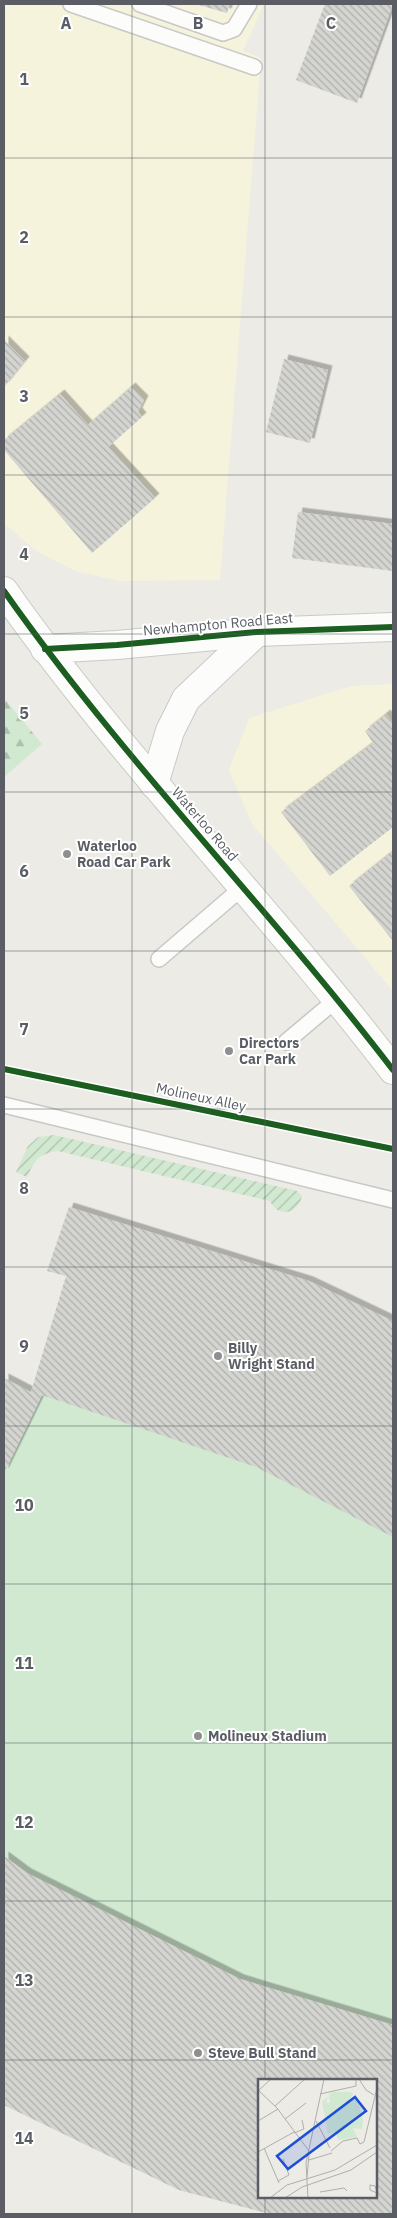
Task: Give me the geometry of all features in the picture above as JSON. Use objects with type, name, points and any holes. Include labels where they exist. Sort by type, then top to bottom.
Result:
[{"type":"street","name":"Waterloo Road","points":[[4,591],[45,649],[154,784],[244,887],[393,1070]]},
{"type":"street","name":"Waterloo Road","points":[[4,615],[45,649]]},
{"type":"street","name":"Newhampton Road East","points":[[45,649],[118,646],[257,632],[393,627]]},
{"type":"street","points":[[154,784],[170,732],[186,699],[257,632]]},
{"type":"lane","points":[[71,4],[254,67]]},
{"type":"lane","points":[[140,4],[223,33],[234,29],[249,4]]},
{"type":"lane","points":[[159,959],[244,887]]},
{"type":"lane","points":[[286,1042],[337,999]]},
{"type":"lane","points":[[4,1105],[393,1200]]},
{"type":"shaded area","points":[[4,4],[264,4],[243,51],[261,58],[220,580],[119,581],[75,571],[36,551],[4,523]]},
{"type":"shaded area","points":[[393,684],[393,991],[252,824],[229,770],[249,718],[351,686]]},
{"type":"green space","points":[[4,698],[42,744],[4,777]]},
{"type":"green space","points":[[54,1135],[297,1191],[302,1196],[296,1207],[287,1212],[282,1212],[273,1206],[270,1201],[58,1151],[46,1154],[38,1159],[27,1177],[16,1172],[28,1146],[38,1137]]},
{"type":"green space","name":"Molineux Stadium","points":[[88,1214],[309,1281],[393,1321],[393,2214],[270,2214],[179,2190],[4,2105],[4,1378],[31,1391]]},
{"type":"building","points":[[195,4],[230,4],[227,13]]},
{"type":"building","points":[[325,4],[393,4],[357,103],[296,80]]},
{"type":"building","points":[[4,340],[25,361],[4,387]]},
{"type":"building","points":[[284,359],[328,370],[310,443],[266,432]]},
{"type":"building","points":[[131,387],[144,400],[138,412],[142,417],[108,447],[155,498],[92,553],[4,450],[4,440],[60,394],[88,425]]},
{"type":"building","points":[[298,512],[393,524],[393,571],[292,558]]},
{"type":"building","points":[[386,714],[393,723],[393,827],[330,876],[281,812],[373,743],[365,731]]},
{"type":"building","points":[[393,851],[393,941],[349,886]]},
{"type":"building","name":"Billy Wright Stand","points":[[69,1207],[309,1281],[393,1321],[393,1537],[256,1467],[42,1395],[4,1473],[4,1378],[31,1392],[66,1276],[47,1271]]},
{"type":"building","name":"Steve Bull Stand","points":[[4,1856],[27,1873],[240,1979],[393,2025],[393,2214],[270,2214],[179,2190],[4,2105]]},
{"type":"cycle path","points":[[4,591],[97,714],[296,950],[393,1070]]},
{"type":"cycle path","points":[[45,649],[117,645],[257,632],[393,627]]},
{"type":"cycle path","name":"Molineux Alley","points":[[4,1069],[393,1149]]},
{"type":"place","name":"Waterloo Road Car Park","points":[[67,854]]},
{"type":"place","name":"Directors Car Park","points":[[229,1051]]},
{"type":"place","name":"Billy Wright Stand","points":[[218,1356]]},
{"type":"place","name":"Molineux Stadium","points":[[198,1736]]},
{"type":"place","name":"Steve Bull Stand","points":[[198,2053]]}]
